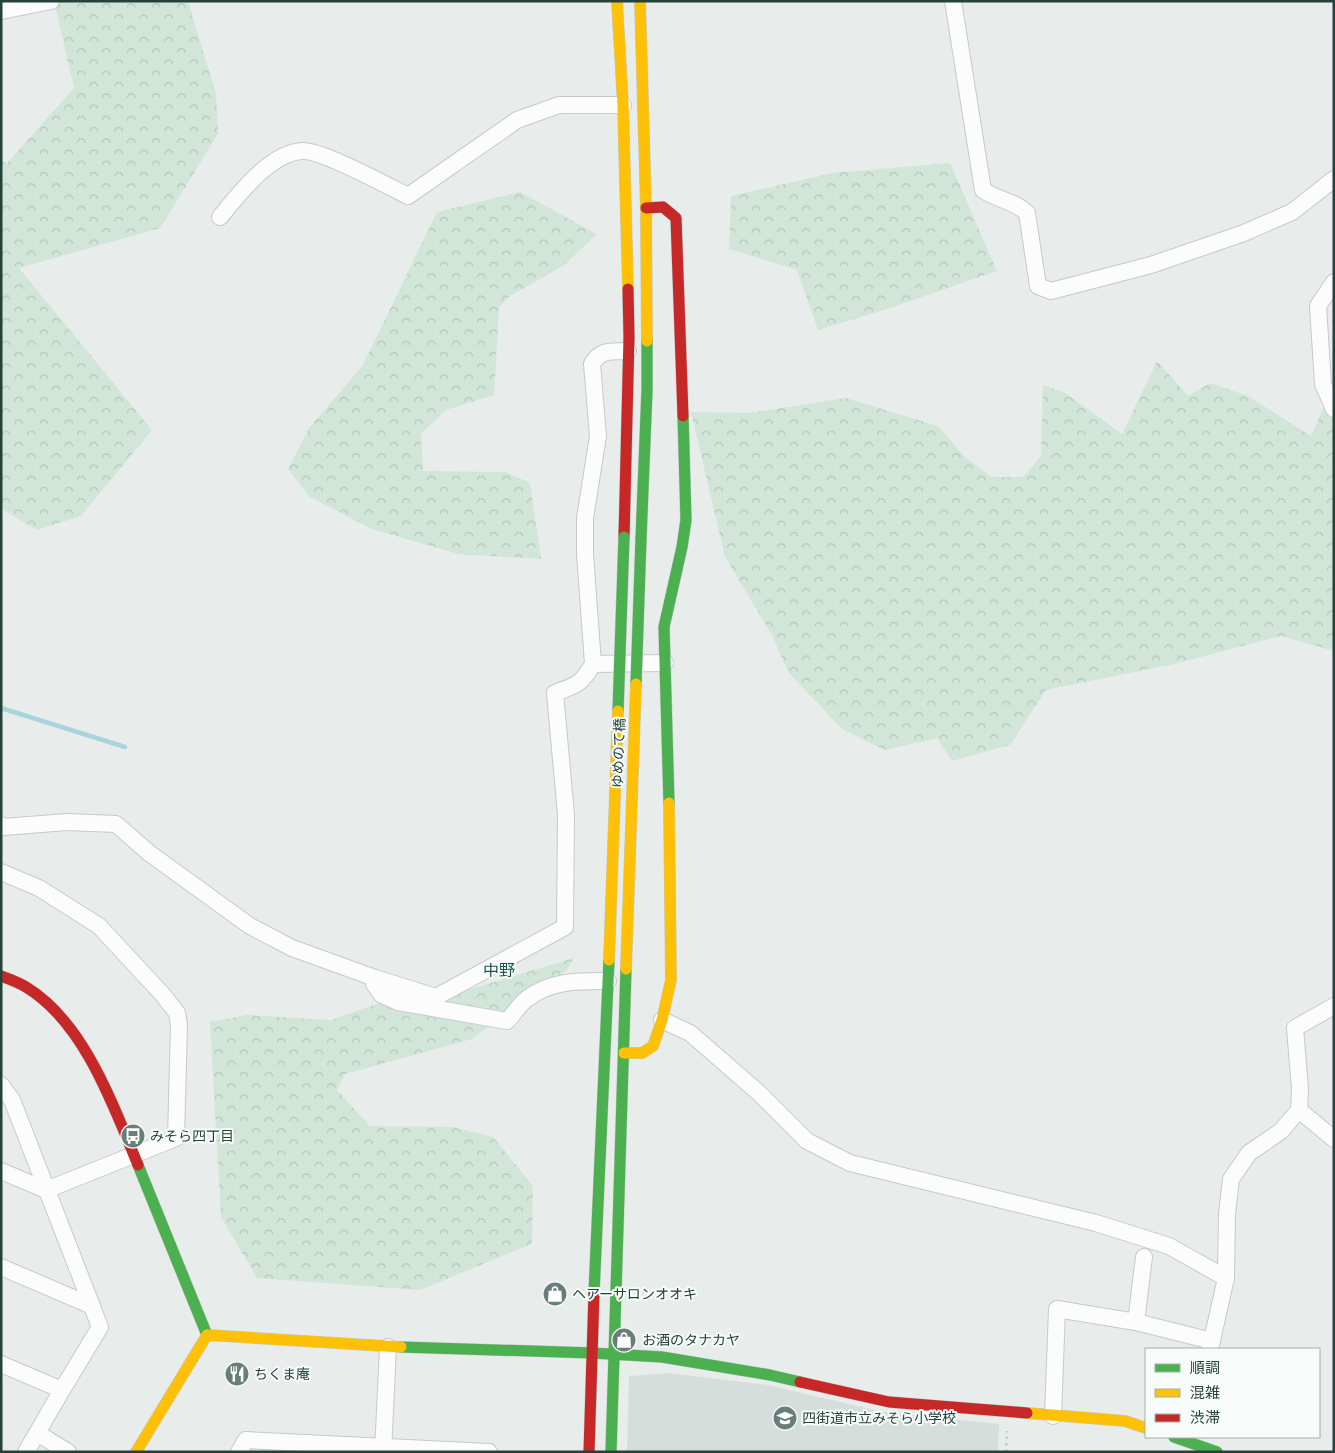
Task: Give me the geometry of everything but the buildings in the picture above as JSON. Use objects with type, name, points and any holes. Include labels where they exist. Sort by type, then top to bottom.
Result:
[{"type":"street","points":[[1,11],[51,1]]},
{"type":"street","name":"ゆめのて橋","points":[[589,1452],[594,1282],[609,960],[624,537],[628,351],[623,105],[616,1]]},
{"type":"street","name":"ゆめのて橋","points":[[611,1452],[647,390],[646,208],[640,1]]},
{"type":"street","points":[[954,1],[983,190],[990,195],[1021,206],[1028,213],[1038,286],[1051,291],[1060,289],[1151,265],[1244,233],[1292,212],[1334,179]]},
{"type":"street","points":[[220,216],[256,174],[284,156],[303,150],[322,155],[408,196],[517,120],[559,105],[623,105]]},
{"type":"street","points":[[624,1053],[642,1053],[653,1046],[662,1020],[671,980],[669,772],[664,628],[666,612],[684,540],[686,520],[676,218],[662,207],[646,208]]},
{"type":"street","points":[[1334,282],[1318,306],[1323,384],[1334,409]]},
{"type":"street","points":[[1,825],[3,827],[67,822],[116,824],[149,853],[250,926],[292,948],[375,978],[436,997],[565,927],[566,815],[555,693],[579,684],[593,664],[585,554],[585,518],[598,436],[592,364],[597,355],[605,352],[628,351]]},
{"type":"street","points":[[593,664],[665,663]]},
{"type":"street","points":[[1,872],[39,888],[99,926],[163,995],[177,1013],[179,1025],[176,1138],[46,1190],[1,1171]]},
{"type":"street","points":[[1,976],[28,988],[46,1003],[90,1058],[106,1087],[207,1336]]},
{"type":"street","points":[[375,978],[374,984],[376,989],[382,995],[398,1002],[507,1021],[528,998],[556,984],[581,981],[608,981]]},
{"type":"street","points":[[1053,1416],[1057,1309],[1136,1322],[1211,1345],[1226,1278],[1227,1214],[1231,1179],[1250,1153],[1281,1131],[1299,1110],[1300,1089],[1295,1028],[1334,1006]]},
{"type":"street","points":[[662,1020],[690,1033],[760,1094],[807,1141],[850,1163],[1096,1223],[1169,1246],[1226,1278]]},
{"type":"street","points":[[1,1085],[12,1100],[100,1327],[26,1452]]},
{"type":"street","points":[[1299,1110],[1334,1139]]},
{"type":"street","points":[[1136,1322],[1144,1257]]},
{"type":"street","points":[[1,1267],[92,1306]]},
{"type":"street","points":[[207,1336],[388,1347],[662,1357],[770,1375],[889,1402],[1125,1422],[1145,1428]]},
{"type":"street","points":[[136,1452],[207,1336]]},
{"type":"street","points":[[383,1449],[388,1347]]},
{"type":"street","points":[[1,1364],[62,1390]]},
{"type":"street","points":[[37,1432],[68,1452]]},
{"type":"street","points":[[240,1452],[246,1440],[383,1449],[489,1452]]},
{"type":"street","points":[[1183,1441],[1217,1452]]},
{"type":"shaded area","name":"四街道市立みそら小学校","points":[[668,1373],[768,1385],[883,1412],[999,1424],[998,1452],[627,1452],[629,1376]]},
{"type":"green space","points":[[54,1],[188,1],[216,94],[218,134],[160,228],[19,268],[152,430],[81,516],[37,530],[1,509],[1,161],[7,163],[74,88]]},
{"type":"green space","points":[[950,163],[997,271],[887,309],[818,330],[797,270],[729,249],[731,196],[833,173]]},
{"type":"green space","points":[[520,192],[597,234],[563,266],[510,296],[499,307],[494,395],[446,410],[421,434],[423,471],[506,472],[530,483],[541,559],[458,554],[372,529],[310,497],[288,469],[309,428],[363,365],[437,212]]},
{"type":"green space","points":[[1157,361],[1188,396],[1210,383],[1248,396],[1311,436],[1334,384],[1334,651],[1281,636],[1174,664],[1046,690],[1010,745],[952,761],[937,738],[885,750],[842,729],[788,672],[772,635],[725,557],[691,412],[749,413],[846,398],[938,426],[964,456],[991,477],[1023,477],[1041,456],[1043,385],[1064,392],[1122,434]]},
{"type":"green space","points":[[574,958],[567,970],[472,1039],[345,1074],[337,1090],[370,1126],[452,1127],[493,1137],[533,1186],[532,1244],[420,1290],[257,1278],[221,1217],[210,1022],[247,1015],[331,1020],[383,1002],[454,994]]},
{"type":"waterway","points":[[1,708],[125,747]]},
{"type":"traffic: fast","points":[[641,539],[647,341]]},
{"type":"traffic: fast","points":[[669,803],[664,627],[682,547],[686,520],[683,416]]},
{"type":"traffic: fast","points":[[618,711],[624,537]]},
{"type":"traffic: fast","points":[[636,684],[641,539]]},
{"type":"traffic: fast","points":[[594,1293],[609,960]]},
{"type":"traffic: fast","points":[[611,1452],[626,969]]},
{"type":"traffic: fast","points":[[138,1165],[207,1335]]},
{"type":"traffic: fast","points":[[401,1347],[662,1357],[770,1375],[800,1382]]},
{"type":"traffic: fast","points":[[1177,1438],[1217,1452]]},
{"type":"traffic: slow","points":[[617,1],[623,105],[628,289]]},
{"type":"traffic: slow","points":[[640,1],[646,208],[647,341]]},
{"type":"traffic: slow","points":[[626,969],[636,684]]},
{"type":"traffic: slow","points":[[609,960],[618,711]]},
{"type":"traffic: slow","points":[[624,1053],[642,1053],[653,1046],[662,1020],[671,980],[669,803]]},
{"type":"traffic: slow","points":[[207,1335],[401,1347]]},
{"type":"traffic: slow","points":[[136,1452],[207,1335]]},
{"type":"traffic: slow","points":[[1027,1413],[1125,1421],[1145,1428]]},
{"type":"traffic: jam","points":[[646,208],[663,207],[676,218],[683,416]]},
{"type":"traffic: jam","points":[[624,537],[629,337],[628,289]]},
{"type":"traffic: jam","points":[[1,976],[23,985],[46,1002],[64,1021],[80,1043],[107,1092],[138,1165]]},
{"type":"traffic: jam","points":[[589,1452],[594,1293]]},
{"type":"traffic: jam","points":[[800,1382],[889,1402],[1027,1413]]},
{"type":"place","name":"みそら四丁目","points":[[133,1136]]},
{"type":"place","name":"ヘアーサロンオオキ","points":[[555,1294]]},
{"type":"place","name":"お酒のタナカヤ","points":[[624,1340]]},
{"type":"place","name":"ちくま庵","points":[[237,1374]]},
{"type":"place","name":"四街道市立みそら小学校","points":[[785,1418]]},
{"type":"district","name":"中野","points":[[499,971]]}]
